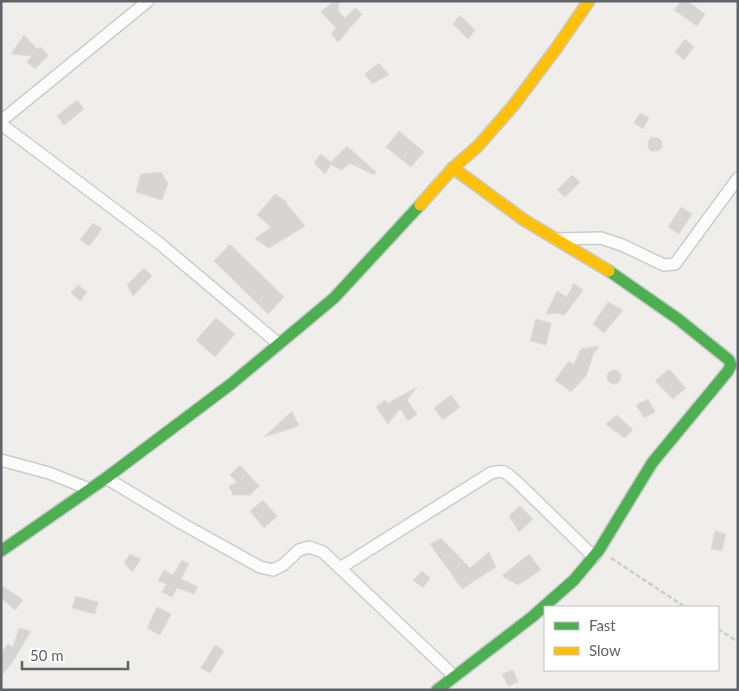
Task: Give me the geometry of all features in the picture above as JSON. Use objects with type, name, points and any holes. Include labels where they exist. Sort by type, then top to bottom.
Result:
[{"type":"street","points":[[148,1],[1,122],[159,243],[279,344]]},
{"type":"street","points":[[1,551],[106,478],[231,384],[334,298],[453,168],[478,146],[555,50],[589,1]]},
{"type":"street","points":[[453,168],[524,220],[612,273],[678,319],[728,360],[730,365],[728,370],[652,463],[614,529],[597,554],[574,580],[544,606]]},
{"type":"street","points":[[557,239],[601,238],[622,245],[664,265],[675,264],[738,178]]},
{"type":"street","points":[[1,460],[49,473],[89,489]]},
{"type":"street","points":[[340,568],[491,473],[500,471],[505,472],[517,482],[597,554]]},
{"type":"street","points":[[106,478],[260,567],[274,570],[283,565],[298,550],[309,547],[323,552],[454,676]]},
{"type":"street","points":[[437,690],[544,606]]},
{"type":"path","points":[[597,554],[683,606]]},
{"type":"path","points":[[719,630],[738,642]]},
{"type":"building","points":[[334,1],[338,1],[339,12],[345,18],[355,8],[362,14],[338,42],[331,34],[336,28],[321,12]]},
{"type":"building","points":[[681,1],[687,1],[705,14],[697,26],[674,10]]},
{"type":"building","points":[[460,15],[475,30],[468,39],[453,24]]},
{"type":"building","points":[[24,35],[37,49],[41,47],[48,56],[35,69],[27,62],[32,56],[11,54]]},
{"type":"building","points":[[685,39],[694,47],[684,60],[675,52]]},
{"type":"building","points":[[379,63],[389,75],[372,84],[365,74]]},
{"type":"building","points":[[77,100],[84,109],[64,125],[57,116]]},
{"type":"building","points":[[640,113],[649,118],[643,129],[634,123]]},
{"type":"building","points":[[399,131],[424,152],[411,167],[386,147]]},
{"type":"building","points":[[651,137],[659,138],[662,142],[662,148],[658,151],[651,151],[648,147]]},
{"type":"building","points":[[347,146],[376,172],[374,175],[350,163],[342,170],[331,165],[325,174],[314,163],[321,154],[331,162]]},
{"type":"building","points":[[161,172],[168,183],[162,200],[136,192],[141,174]]},
{"type":"building","points":[[572,175],[580,182],[565,197],[557,190]]},
{"type":"building","points":[[275,194],[287,202],[305,226],[269,248],[255,239],[271,227],[257,215]]},
{"type":"building","points":[[681,207],[692,214],[679,234],[668,227]]},
{"type":"building","points":[[93,223],[102,229],[89,246],[80,240]]},
{"type":"building","points":[[230,244],[284,297],[268,314],[214,261]]},
{"type":"building","points":[[144,268],[152,276],[133,296],[127,285]]},
{"type":"building","points":[[574,283],[583,290],[564,316],[559,313],[546,314],[557,291],[567,297]]},
{"type":"building","points":[[78,285],[87,292],[80,301],[71,293]]},
{"type":"building","points":[[608,302],[623,310],[604,333],[593,324]]},
{"type":"building","points":[[216,318],[235,334],[215,357],[196,340]]},
{"type":"building","points":[[536,319],[551,323],[546,345],[530,341]]},
{"type":"building","points":[[599,346],[593,355],[586,376],[571,392],[555,380],[569,361],[574,364],[581,349]]},
{"type":"building","points":[[669,369],[686,388],[673,399],[655,381]]},
{"type":"building","points":[[611,370],[617,370],[621,377],[617,384],[611,384],[607,380],[607,374]]},
{"type":"building","points":[[417,387],[407,400],[417,414],[408,421],[400,409],[388,424],[376,407],[385,400],[388,403]]},
{"type":"building","points":[[451,395],[460,407],[443,420],[434,408]]},
{"type":"building","points":[[648,399],[655,412],[644,418],[636,405]]},
{"type":"building","points":[[292,411],[299,426],[264,437]]},
{"type":"building","points":[[617,415],[633,430],[624,438],[606,424]]},
{"type":"building","points":[[240,465],[259,486],[250,495],[233,495],[229,486],[237,482],[230,475]]},
{"type":"building","points":[[263,500],[277,516],[264,528],[250,511]]},
{"type":"building","points":[[520,506],[533,519],[519,532],[509,516]]},
{"type":"building","points":[[715,531],[726,534],[722,551],[711,549]]},
{"type":"building","points":[[441,538],[470,568],[489,552],[496,567],[462,589],[430,544]]},
{"type":"building","points":[[130,554],[141,559],[132,572],[124,563]]},
{"type":"building","points":[[529,554],[541,570],[518,585],[502,576]]},
{"type":"building","points":[[182,560],[189,564],[181,579],[198,587],[194,594],[177,588],[172,597],[162,592],[167,584],[158,581],[164,570],[173,575]]},
{"type":"building","points":[[422,571],[430,578],[423,588],[413,580]]},
{"type":"building","points":[[1,585],[23,600],[15,610],[1,598]]},
{"type":"building","points":[[76,596],[98,602],[95,614],[72,608]]},
{"type":"building","points":[[157,607],[171,614],[160,635],[147,628]]},
{"type":"building","points":[[19,628],[31,631],[14,660],[1,677],[1,653],[8,644],[13,647]]},
{"type":"building","points":[[215,645],[224,651],[210,673],[201,668]]},
{"type":"building","points":[[513,670],[518,682],[508,686],[502,674]]},
{"type":"traffic: fast","points":[[1,551],[106,478],[231,384],[334,298],[420,205]]},
{"type":"traffic: fast","points":[[544,606],[574,580],[599,550],[652,463],[731,365],[729,360],[678,319],[609,271]]},
{"type":"traffic: fast","points":[[437,690],[544,606]]},
{"type":"traffic: slow","points":[[420,205],[453,168],[478,146],[513,106],[589,1]]},
{"type":"traffic: slow","points":[[453,168],[524,220],[609,271]]}]
